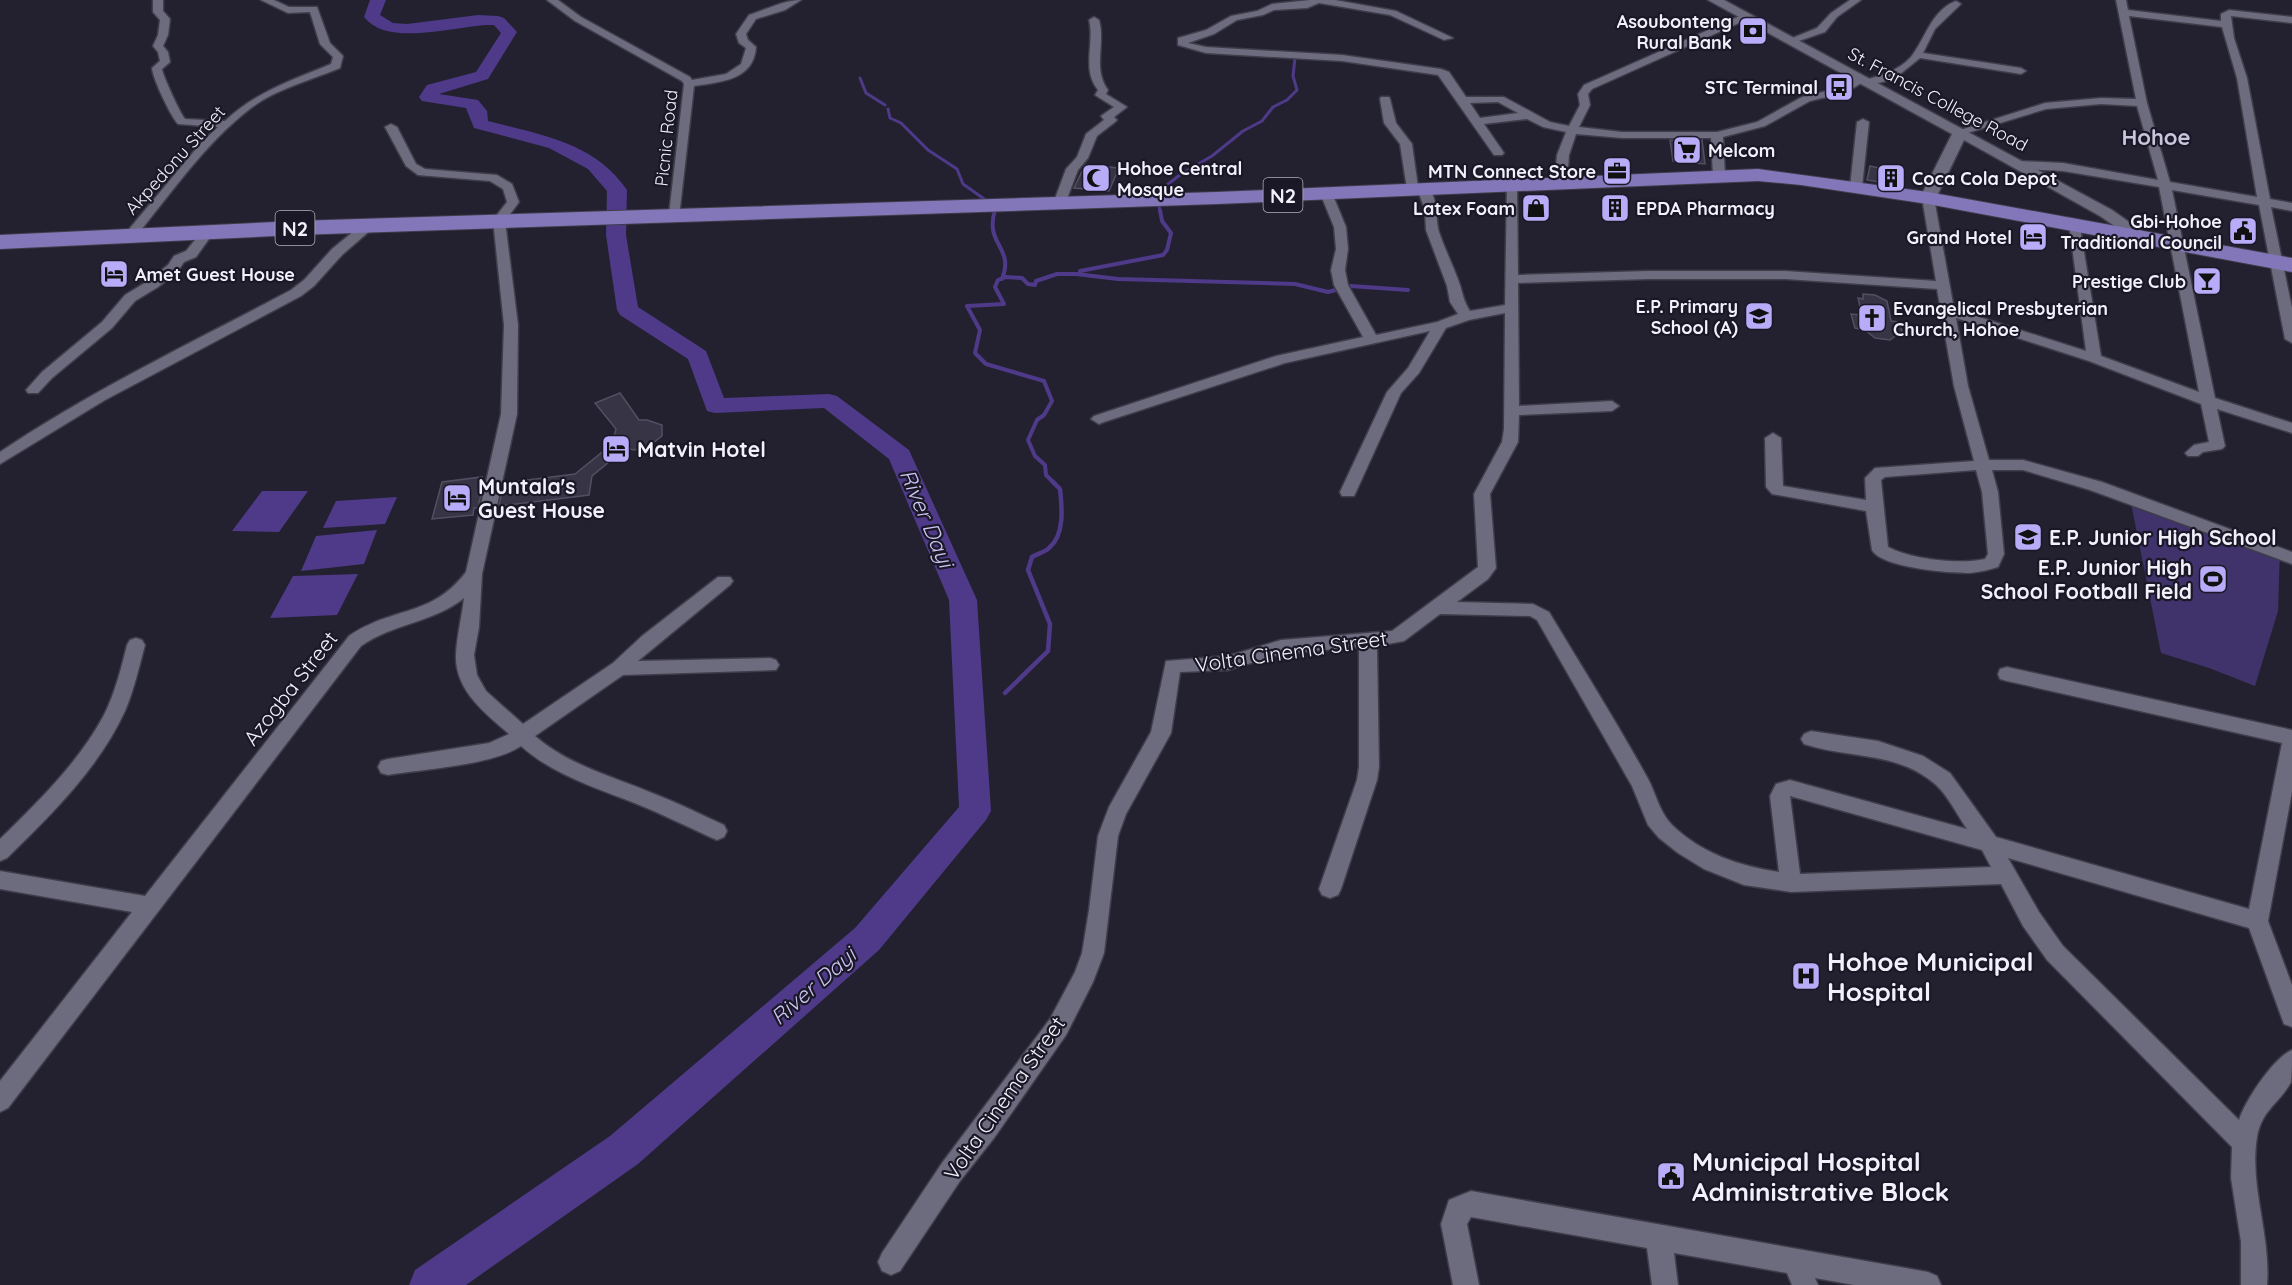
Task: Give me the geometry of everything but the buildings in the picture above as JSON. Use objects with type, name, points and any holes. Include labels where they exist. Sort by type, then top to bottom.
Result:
[{"type":"highway","name":"N2","points":[[0,242],[499,220],[1059,204],[1561,182],[1779,176],[1928,198],[2283,263]]},
{"type":"main road","name":"St. Francis College Road","points":[[1714,0],[1960,132],[2106,213],[2141,236]]},
{"type":"main road","points":[[1928,198],[1960,132]]},
{"type":"street","points":[[158,0],[158,12],[165,19],[165,29],[158,46],[163,52],[165,62],[157,68],[158,77],[169,93],[176,115],[182,122],[226,124]]},
{"type":"street","name":"Akpedonu Street","points":[[129,237],[182,172],[226,124],[247,106],[269,93],[326,72],[338,63],[338,56],[325,44],[314,9],[288,10],[266,0]]},
{"type":"street","name":"Picnic Road","points":[[552,0],[578,19],[686,79],[689,84],[691,90],[682,134],[675,214]]},
{"type":"street","points":[[689,84],[728,77],[739,72],[751,53],[751,47],[743,41],[741,34],[752,17],[790,5],[796,0]]},
{"type":"street","points":[[1448,38],[1393,13],[1318,0],[1307,5],[1272,7],[1233,18],[1210,32],[1182,40],[1183,45],[1206,50],[1342,58],[1436,70],[1445,74],[1498,153]]},
{"type":"street","points":[[1790,41],[1821,30],[1834,15],[1856,0]]},
{"type":"street","points":[[2121,0],[2142,102],[2165,185],[2217,446],[2199,448],[2193,453]]},
{"type":"street","points":[[1463,100],[1500,99],[1547,125],[1572,130],[1622,135],[1717,135],[1761,124],[1806,99],[1843,90],[1852,82],[1896,75],[1918,56],[1931,28],[1956,4]]},
{"type":"street","points":[[2124,12],[2226,25]]},
{"type":"street","points":[[2292,20],[2226,14],[2226,25],[2242,78],[2263,202],[2283,263],[2292,339]]},
{"type":"street","points":[[1561,182],[1563,160],[1572,130],[1585,105],[1583,94],[1587,87],[1745,17]]},
{"type":"street","points":[[1059,204],[1072,169],[1082,158],[1092,134],[1111,120],[1107,116],[1122,107],[1100,95],[1103,90],[1099,85],[1092,56],[1097,31],[1094,20]]},
{"type":"street","points":[[1918,56],[2021,72]]},
{"type":"street","points":[[1385,99],[1390,123],[1406,144],[1409,173],[1431,210],[1432,230],[1454,286],[1457,302],[1466,316]]},
{"type":"street","points":[[1960,132],[2045,106],[2091,101],[2142,102]]},
{"type":"street","points":[[1476,122],[1530,115]]},
{"type":"street","points":[[1856,187],[1863,122]]},
{"type":"street","points":[[391,127],[412,166],[422,172],[493,178],[508,187],[513,202],[507,213],[499,220]]},
{"type":"street","points":[[1717,135],[1719,176]]},
{"type":"street","points":[[2019,165],[2063,167],[2292,207]]},
{"type":"street","name":"Volta Cinema Street","points":[[891,1262],[951,1172],[985,1129],[1058,1027],[1085,975],[1093,953],[1108,836],[1116,813],[1161,733],[1172,666],[1228,663],[1281,647],[1368,642],[1398,636],[1482,575],[1487,568],[1482,494],[1510,442],[1512,411],[1511,184]]},
{"type":"street","points":[[1326,193],[1340,227],[1342,249],[1338,270],[1341,285],[1371,339]]},
{"type":"street","points":[[1928,198],[1950,312],[1961,386],[1982,465],[1989,492],[1996,554],[1992,563],[1983,567],[1896,558],[1880,550],[1874,507],[1874,478],[1881,472],[1982,465],[2023,465],[2063,476],[2292,558]]},
{"type":"street","name":"Azogba Street","points":[[0,1100],[355,640],[366,631],[426,613],[447,603],[465,588],[474,573],[509,414],[511,325],[499,220]]},
{"type":"street","points":[[2075,224],[2094,358]]},
{"type":"street","points":[[0,459],[37,434],[110,391],[296,293],[309,283],[337,252],[369,225]]},
{"type":"street","points":[[33,390],[47,375],[107,325],[130,298],[153,285],[173,268],[179,259],[191,254],[208,232]]},
{"type":"street","points":[[1512,279],[1648,275],[1800,275],[1943,285]]},
{"type":"street","points":[[1099,419],[1281,359],[1442,325],[1466,316],[1512,308]]},
{"type":"street","points":[[1950,312],[2094,358],[2292,428]]},
{"type":"street","points":[[1348,492],[1391,399],[1414,370],[1442,325]]},
{"type":"street","points":[[1512,411],[1612,406]]},
{"type":"street","points":[[1773,438],[1774,487],[1778,490],[1874,507]]},
{"type":"street","points":[[474,573],[470,627],[465,655],[468,675],[480,696],[544,755],[717,831]]},
{"type":"street","points":[[388,767],[497,750],[619,669],[648,641],[724,581]]},
{"type":"street","points":[[1434,608],[1538,612],[1543,616],[1641,784],[1655,819],[1666,832],[1711,863],[1744,876],[1791,883],[2007,875]]},
{"type":"street","points":[[1330,890],[1370,766],[1368,642]]},
{"type":"street","points":[[0,852],[37,816],[81,764],[110,722],[124,687],[136,645]]},
{"type":"street","points":[[619,669],[770,665]]},
{"type":"street","points":[[2007,674],[2292,739],[2257,921],[2292,1016]]},
{"type":"street","points":[[1811,739],[1878,749],[1916,760],[1943,779],[1989,843],[2036,928],[2055,953],[2243,1141]]},
{"type":"street","points":[[1791,883],[1780,796],[1783,790],[1790,788],[2257,921]]},
{"type":"street","points":[[0,880],[151,906]]},
{"type":"street","points":[[2254,1285],[2257,1267],[2242,1170],[2243,1141],[2254,1111],[2282,1078],[2292,1061]]},
{"type":"street","points":[[1466,1285],[1454,1224],[1458,1209],[1471,1204],[1659,1238],[1801,1274],[1928,1285]]},
{"type":"street","points":[[1659,1238],[1665,1285]]},
{"type":"shaded area","points":[[262,491],[308,491],[279,532],[232,531]]},
{"type":"shaded area","points":[[397,497],[385,524],[323,528],[336,501]]},
{"type":"shaded area","name":"E.P. Junior High School Football Field","points":[[2130,498],[2280,548],[2278,611],[2255,686],[2161,653]]},
{"type":"shaded area","points":[[377,530],[364,564],[301,571],[316,536]]},
{"type":"shaded area","points":[[358,574],[337,615],[270,618],[293,576]]},
{"type":"waterway","name":"River Dayi","points":[[378,0],[372,17],[389,28],[407,29],[478,20],[498,21],[509,32],[482,75],[433,89],[428,97],[472,104],[478,111],[480,124],[555,144],[595,165],[617,190],[616,235],[628,310],[698,356],[715,406],[829,401],[900,455],[963,600],[975,811],[867,939],[624,1150],[430,1285]]},
{"type":"waterway","points":[[1160,212],[1157,193],[1181,174],[1212,156],[1243,131],[1262,121],[1273,107],[1287,100],[1297,90],[1293,76],[1295,58]]},
{"type":"waterway","points":[[860,78],[866,93],[885,105]]},
{"type":"waterway","points":[[888,109],[890,118],[901,123],[928,150],[957,169],[963,184],[987,201]]},
{"type":"waterway","points":[[995,210],[993,231],[1005,260],[1002,278]]},
{"type":"waterway","points":[[1080,271],[1163,255],[1167,250],[1171,233],[1162,221],[1160,210]]},
{"type":"waterway","points":[[1002,278],[1022,278],[1028,284],[1035,285],[1036,281],[1057,274],[1076,274],[1118,279],[1295,284],[1328,292],[1351,286],[1408,290]]},
{"type":"waterway","points":[[1002,278],[998,280],[995,287],[1004,304],[967,306],[980,330],[975,353],[986,364],[1044,381],[1052,401],[1044,415],[1037,420],[1028,440],[1035,456],[1045,465],[1046,475],[1060,489],[1062,512],[1058,536],[1049,548],[1032,557],[1028,570],[1050,624],[1048,651],[1005,693]]},
{"type":"place","name":"Asoubonteng Rural Bank","points":[[1753,31]]},
{"type":"place","name":"STC Terminal","points":[[1839,87]]},
{"type":"place","name":"Melcom","points":[[1687,150]]},
{"type":"place","name":"MTN Connect Store","points":[[1617,171]]},
{"type":"place","name":"Hohoe Central Mosque","points":[[1096,178]]},
{"type":"place","name":"Coca Cola Depot","points":[[1891,178]]},
{"type":"place","name":"Latex Foam","points":[[1536,208]]},
{"type":"place","name":"EPDA Pharmacy","points":[[1615,208]]},
{"type":"place","name":"Gbi-Hohoe Traditional Council","points":[[2243,231]]},
{"type":"place","name":"Grand Hotel","points":[[2033,237]]},
{"type":"place","name":"Amet Guest House","points":[[114,274]]},
{"type":"place","name":"Prestige Club","points":[[2207,281]]},
{"type":"place","name":"E.P. Primary School (A)","points":[[1759,316]]},
{"type":"place","name":"Evangelical Presbyterian Church, Hohoe","points":[[1872,318]]},
{"type":"place","name":"Matvin Hotel","points":[[616,449]]},
{"type":"place","name":"Muntala's Guest House","points":[[457,498]]},
{"type":"place","name":"E.P. Junior High School","points":[[2028,537]]},
{"type":"place","name":"E.P. Junior High School Football Field","points":[[2213,579]]},
{"type":"place","name":"Hohoe Municipal Hospital","points":[[1806,976]]},
{"type":"place","name":"Municipal Hospital Administrative Block","points":[[1671,1176]]},
{"type":"district","name":"Hohoe","points":[[2156,137]]}]
